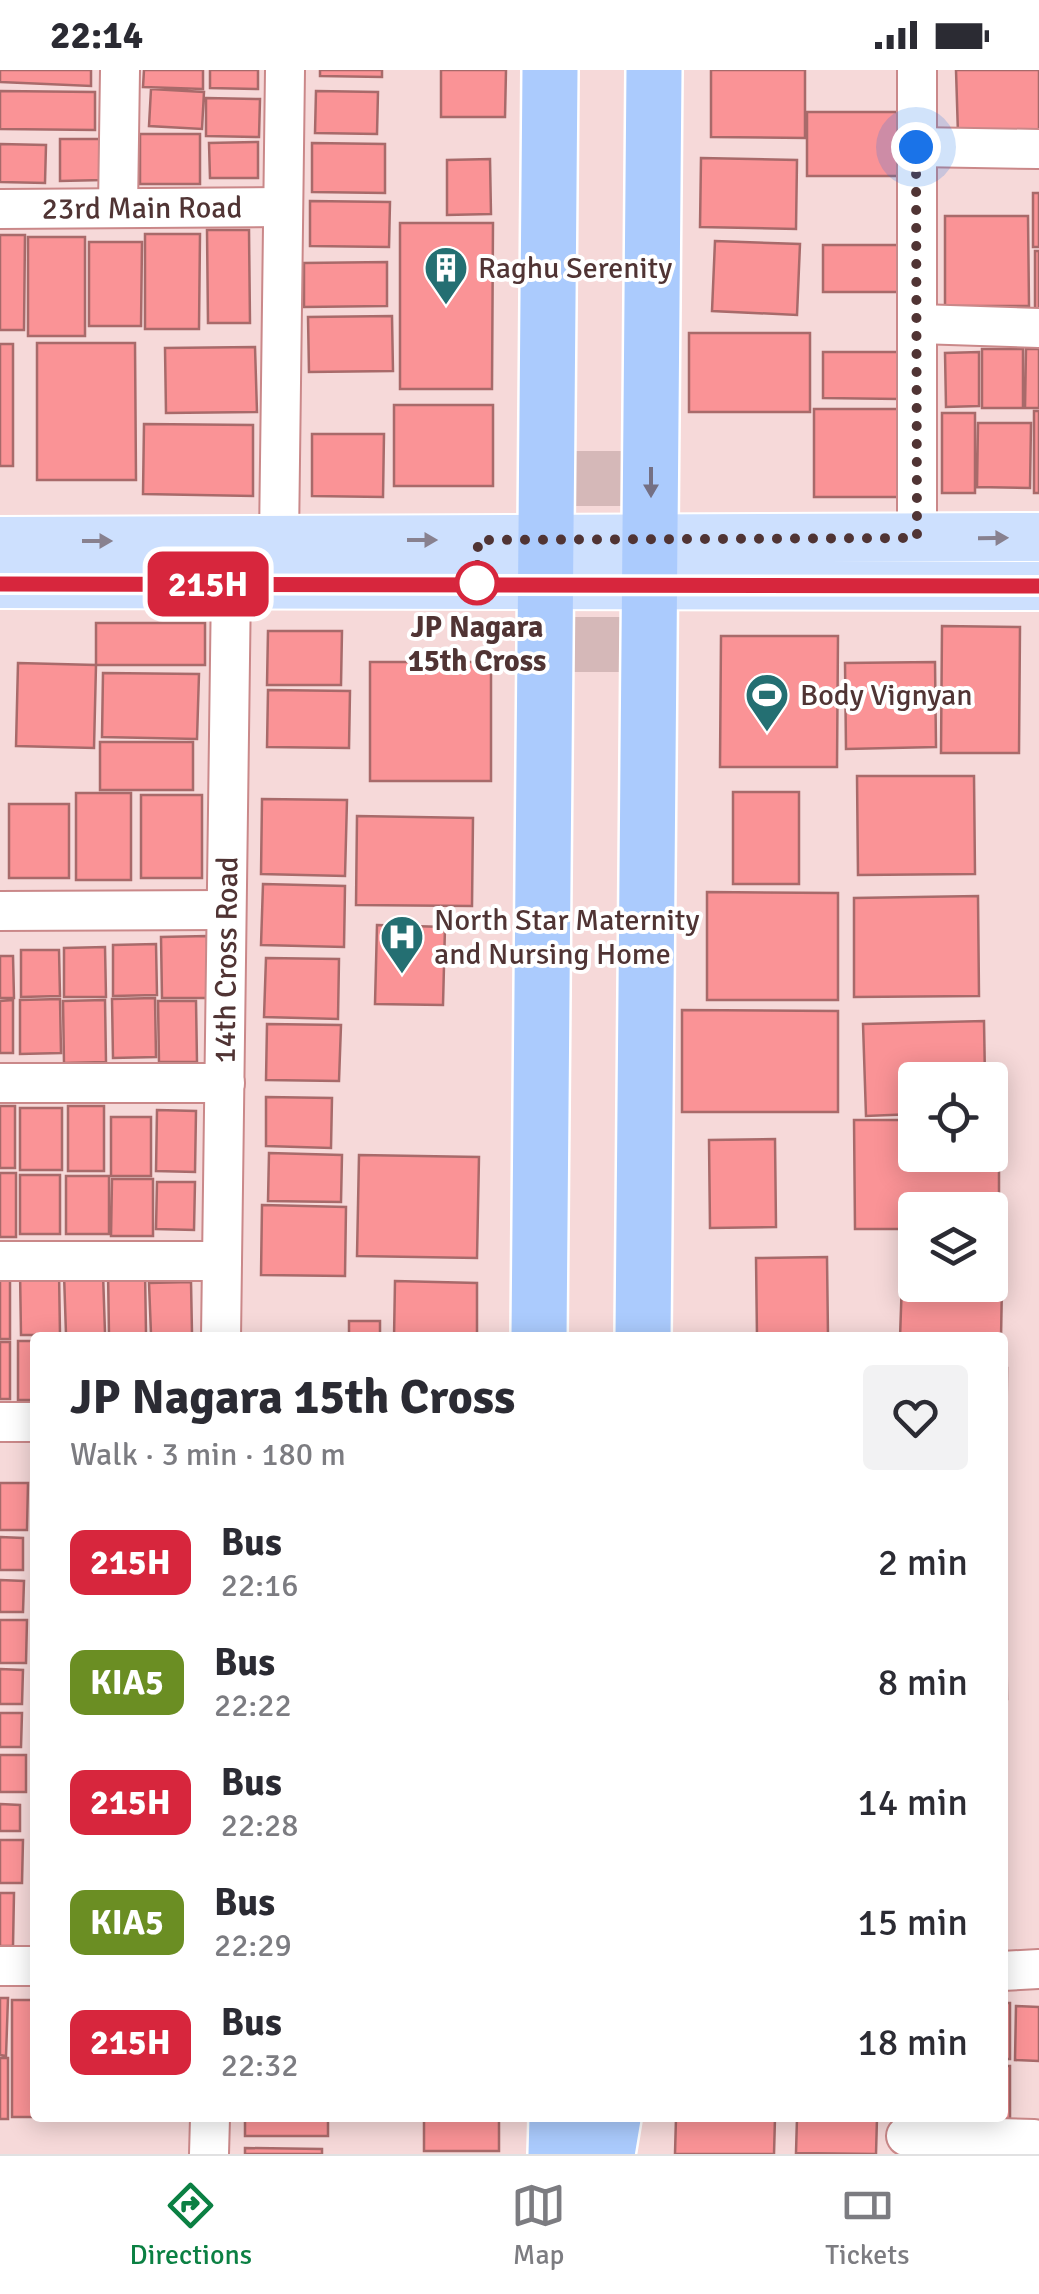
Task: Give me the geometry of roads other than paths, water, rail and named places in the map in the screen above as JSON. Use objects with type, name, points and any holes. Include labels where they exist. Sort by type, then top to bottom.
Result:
[{"type":"highway","points":[[539,1332],[550,70]]},
{"type":"highway","points":[[580,70],[596,451],[620,70]]},
{"type":"highway","points":[[643,1332],[654,70]]},
{"type":"highway","points":[[567,1332],[596,696],[609,1332]]},
{"type":"highway","points":[[565,2125],[603,2154],[612,2122]]},
{"type":"main road","points":[[650,563],[917,538],[1039,537]]},
{"type":"main road","points":[[0,542],[279,540],[544,561],[650,563],[1039,586]]},
{"type":"main road","points":[[0,584],[232,584],[544,561]]},
{"type":"street","points":[[118,208],[120,70]]},
{"type":"street","points":[[279,540],[285,70]]},
{"type":"street","points":[[917,70],[917,538]]},
{"type":"street","points":[[916,147],[1039,150]]},
{"type":"street","name":"23rd Main Road","points":[[0,210],[283,206]]},
{"type":"street","points":[[919,324],[1039,328]]},
{"type":"street","name":"14th Cross Road","points":[[221,1332],[232,584]]},
{"type":"street","points":[[0,911],[225,910]]},
{"type":"street","points":[[0,1083],[224,1083]]},
{"type":"street","points":[[0,1261],[222,1261]]},
{"type":"street","points":[[0,1422],[30,1422]]},
{"type":"street","points":[[0,1966],[30,1966]]},
{"type":"street","points":[[1008,1971],[1039,1969]]},
{"type":"street","points":[[209,2154],[210,2122]]},
{"type":"street","points":[[906,2136],[1034,2139],[1033,2154]]},
{"type":"tunnel","points":[[575,451],[576,697]]},
{"type":"tunnel","points":[[617,451],[617,697]]},
{"type":"place","name":"Raghu Serenity","points":[[446,306]]},
{"type":"place","name":"JP Nagara 15th Cross","points":[[477,583]]},
{"type":"place","name":"Body Vignyan","points":[[767,733]]},
{"type":"place","name":"North Star Maternity and Nursing Home","points":[[402,975]]}]
